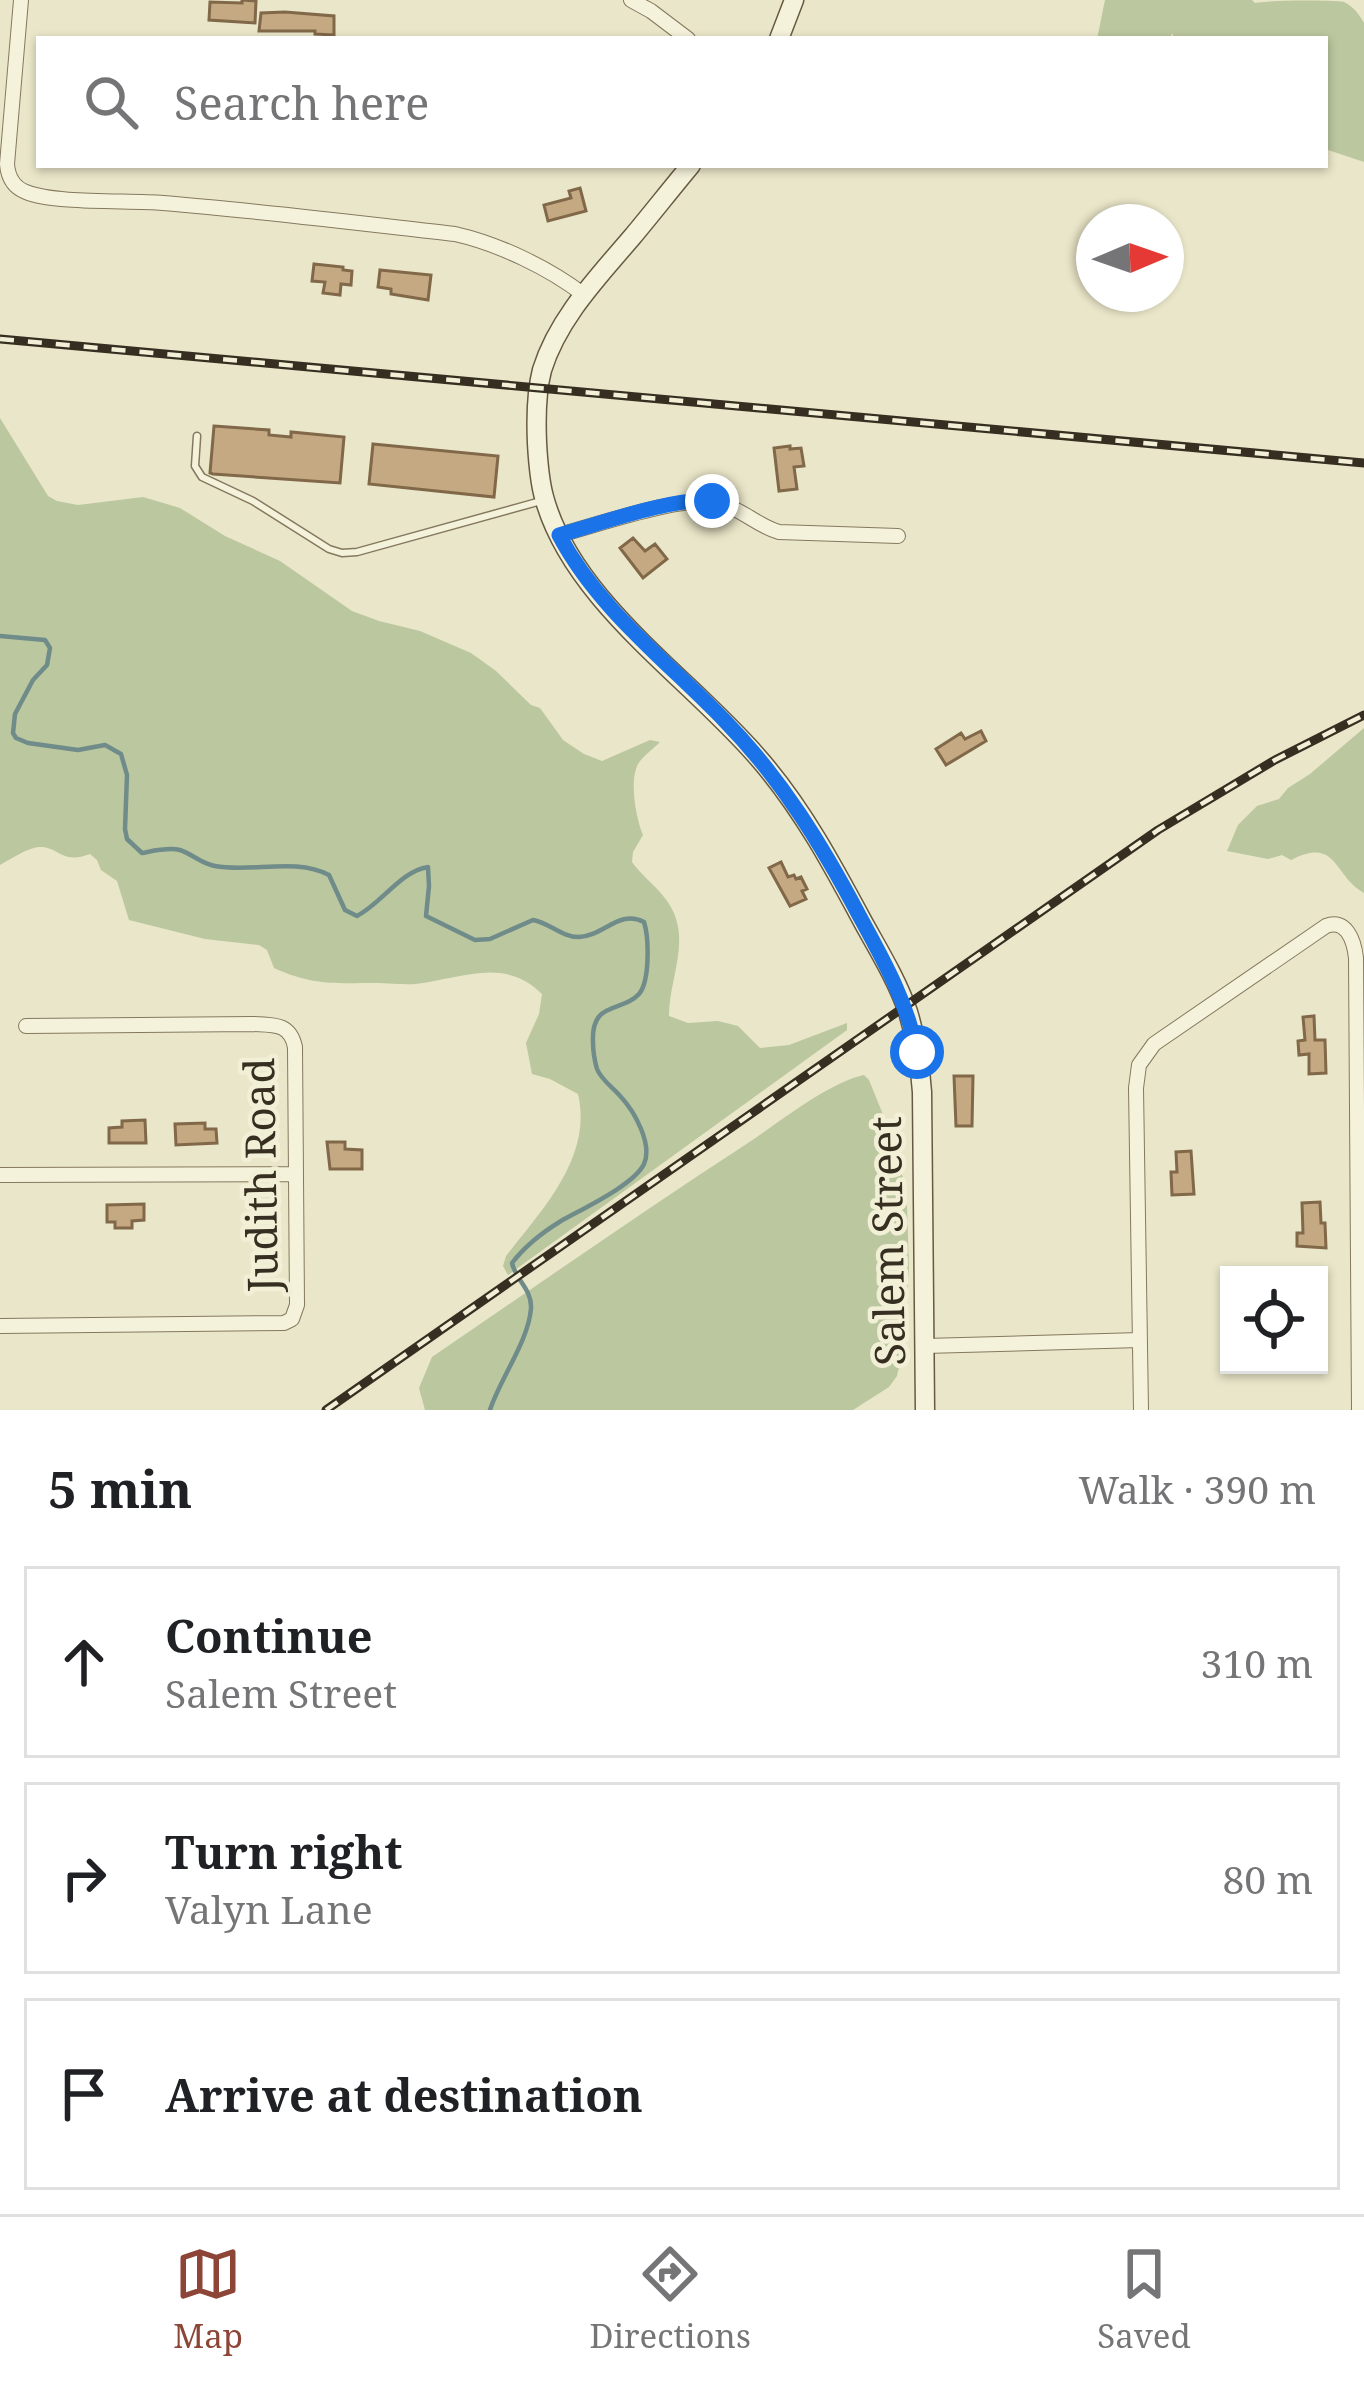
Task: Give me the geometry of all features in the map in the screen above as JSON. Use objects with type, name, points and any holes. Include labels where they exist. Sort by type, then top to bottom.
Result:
[{"type":"street","points":[[21,0],[7,153],[9,176],[20,189],[57,197],[162,203],[455,234],[530,263],[584,295]]},
{"type":"street","points":[[631,0],[684,36]]},
{"type":"street","points":[[780,36],[794,0]]},
{"type":"street","name":"Salem Street","points":[[689,168],[584,295],[551,350],[541,379],[537,437],[545,500],[559,535],[610,607],[726,722],[789,795],[899,990],[913,1028],[921,1080],[925,1410]]},
{"type":"street","points":[[559,535],[701,500],[732,507],[760,526],[779,532],[898,536]]},
{"type":"street","points":[[1141,1410],[1139,1065],[1154,1044],[1336,923],[1345,928],[1355,958],[1359,1410]]},
{"type":"street","name":"Judith Road","points":[[0,1326],[284,1323],[292,1319],[297,1292],[295,1047],[288,1031],[278,1025],[253,1024],[26,1026]]},
{"type":"street","points":[[0,1175],[295,1174]]},
{"type":"street","points":[[925,1346],[1140,1340]]},
{"type":"lane","points":[[197,436],[195,466],[202,477],[254,501],[324,547],[342,553],[545,500]]},
{"type":"green space","points":[[1105,0],[1344,2],[1364,23],[1364,162],[1328,150],[1328,36],[1098,36]]},
{"type":"green space","points":[[0,418],[48,496],[57,501],[78,505],[143,497],[180,508],[225,536],[280,561],[352,611],[420,631],[471,653],[540,708],[563,740],[584,754],[602,761],[650,740],[660,742],[635,771],[634,800],[643,835],[632,862],[664,897],[678,926],[669,1016],[688,1023],[718,1021],[738,1026],[760,1048],[789,1045],[847,1023],[847,1030],[508,1275],[503,1266],[506,1256],[561,1181],[578,1139],[581,1117],[578,1094],[532,1074],[526,1043],[542,994],[528,982],[497,973],[410,984],[313,981],[274,968],[267,950],[259,945],[205,939],[129,920],[117,881],[90,854],[73,857],[39,847],[0,865]]},
{"type":"green space","points":[[1364,728],[1364,893],[1327,855],[1306,854],[1291,860],[1282,855],[1268,859],[1227,851],[1238,825],[1257,806],[1279,799]]},
{"type":"green space","points":[[864,1075],[899,1154],[907,1207],[907,1296],[900,1326],[900,1362],[889,1387],[853,1410],[425,1410],[419,1388],[432,1357],[803,1105]]},
{"type":"building","points":[[256,1],[255,23],[209,20],[210,2]]},
{"type":"building","points":[[261,13],[334,16],[334,35],[259,31]]},
{"type":"building","points":[[580,188],[586,211],[548,221],[544,205],[571,198],[569,191]]},
{"type":"building","points":[[314,264],[352,271],[351,285],[341,284],[340,295],[323,293],[325,282],[312,281]]},
{"type":"building","points":[[380,270],[431,275],[428,300],[378,287]]},
{"type":"building","points":[[214,426],[269,430],[269,435],[291,437],[291,432],[344,437],[340,483],[210,473]]},
{"type":"building","points":[[373,444],[498,456],[494,497],[369,484]]},
{"type":"building","points":[[774,448],[801,448],[804,466],[794,467],[797,489],[779,491]]},
{"type":"building","points":[[633,538],[645,551],[655,544],[667,559],[643,578],[620,548]]},
{"type":"building","points":[[981,731],[986,741],[946,765],[936,749],[961,733],[965,739]]},
{"type":"building","points":[[781,862],[788,877],[801,877],[807,889],[802,891],[806,899],[790,906],[769,868]]},
{"type":"building","points":[[1314,1016],[1315,1040],[1325,1040],[1326,1073],[1309,1074],[1309,1054],[1299,1055],[1298,1041],[1305,1040],[1303,1017]]},
{"type":"building","points":[[954,1076],[973,1076],[972,1126],[956,1126]]},
{"type":"building","points":[[145,1120],[146,1143],[109,1143],[109,1128],[122,1127],[122,1121]]},
{"type":"building","points":[[205,1123],[205,1129],[216,1129],[217,1143],[176,1145],[175,1124]]},
{"type":"building","points":[[327,1142],[345,1142],[345,1149],[362,1150],[362,1169],[330,1169]]},
{"type":"building","points":[[1191,1151],[1194,1194],[1172,1195],[1176,1152]]},
{"type":"building","points":[[1320,1202],[1326,1248],[1297,1246],[1297,1233],[1303,1233],[1302,1203]]},
{"type":"building","points":[[144,1204],[144,1220],[132,1221],[132,1228],[115,1228],[115,1222],[107,1222],[107,1205]]},
{"type":"waterway","points":[[0,636],[45,640],[50,648],[47,665],[15,714],[16,738],[78,750],[105,745],[121,754],[127,775],[127,839],[142,853],[175,849],[215,866],[316,870],[329,875],[345,910],[357,916],[409,875],[428,867],[426,916],[475,940],[490,939],[533,920],[579,937],[627,919],[644,922],[648,959],[643,988],[632,1000],[602,1013],[593,1042],[599,1073],[641,1128],[644,1164],[619,1188],[541,1235],[512,1263],[531,1308],[525,1333],[490,1410]]},
{"type":"railway","points":[[0,339],[1364,463]]},
{"type":"railway","points":[[326,1410],[1158,830],[1275,760],[1364,715]]},
{"type":"route","points":[[712,501],[671,505],[559,535],[610,607],[726,722],[789,795],[892,974],[910,1017],[917,1052]]}]
